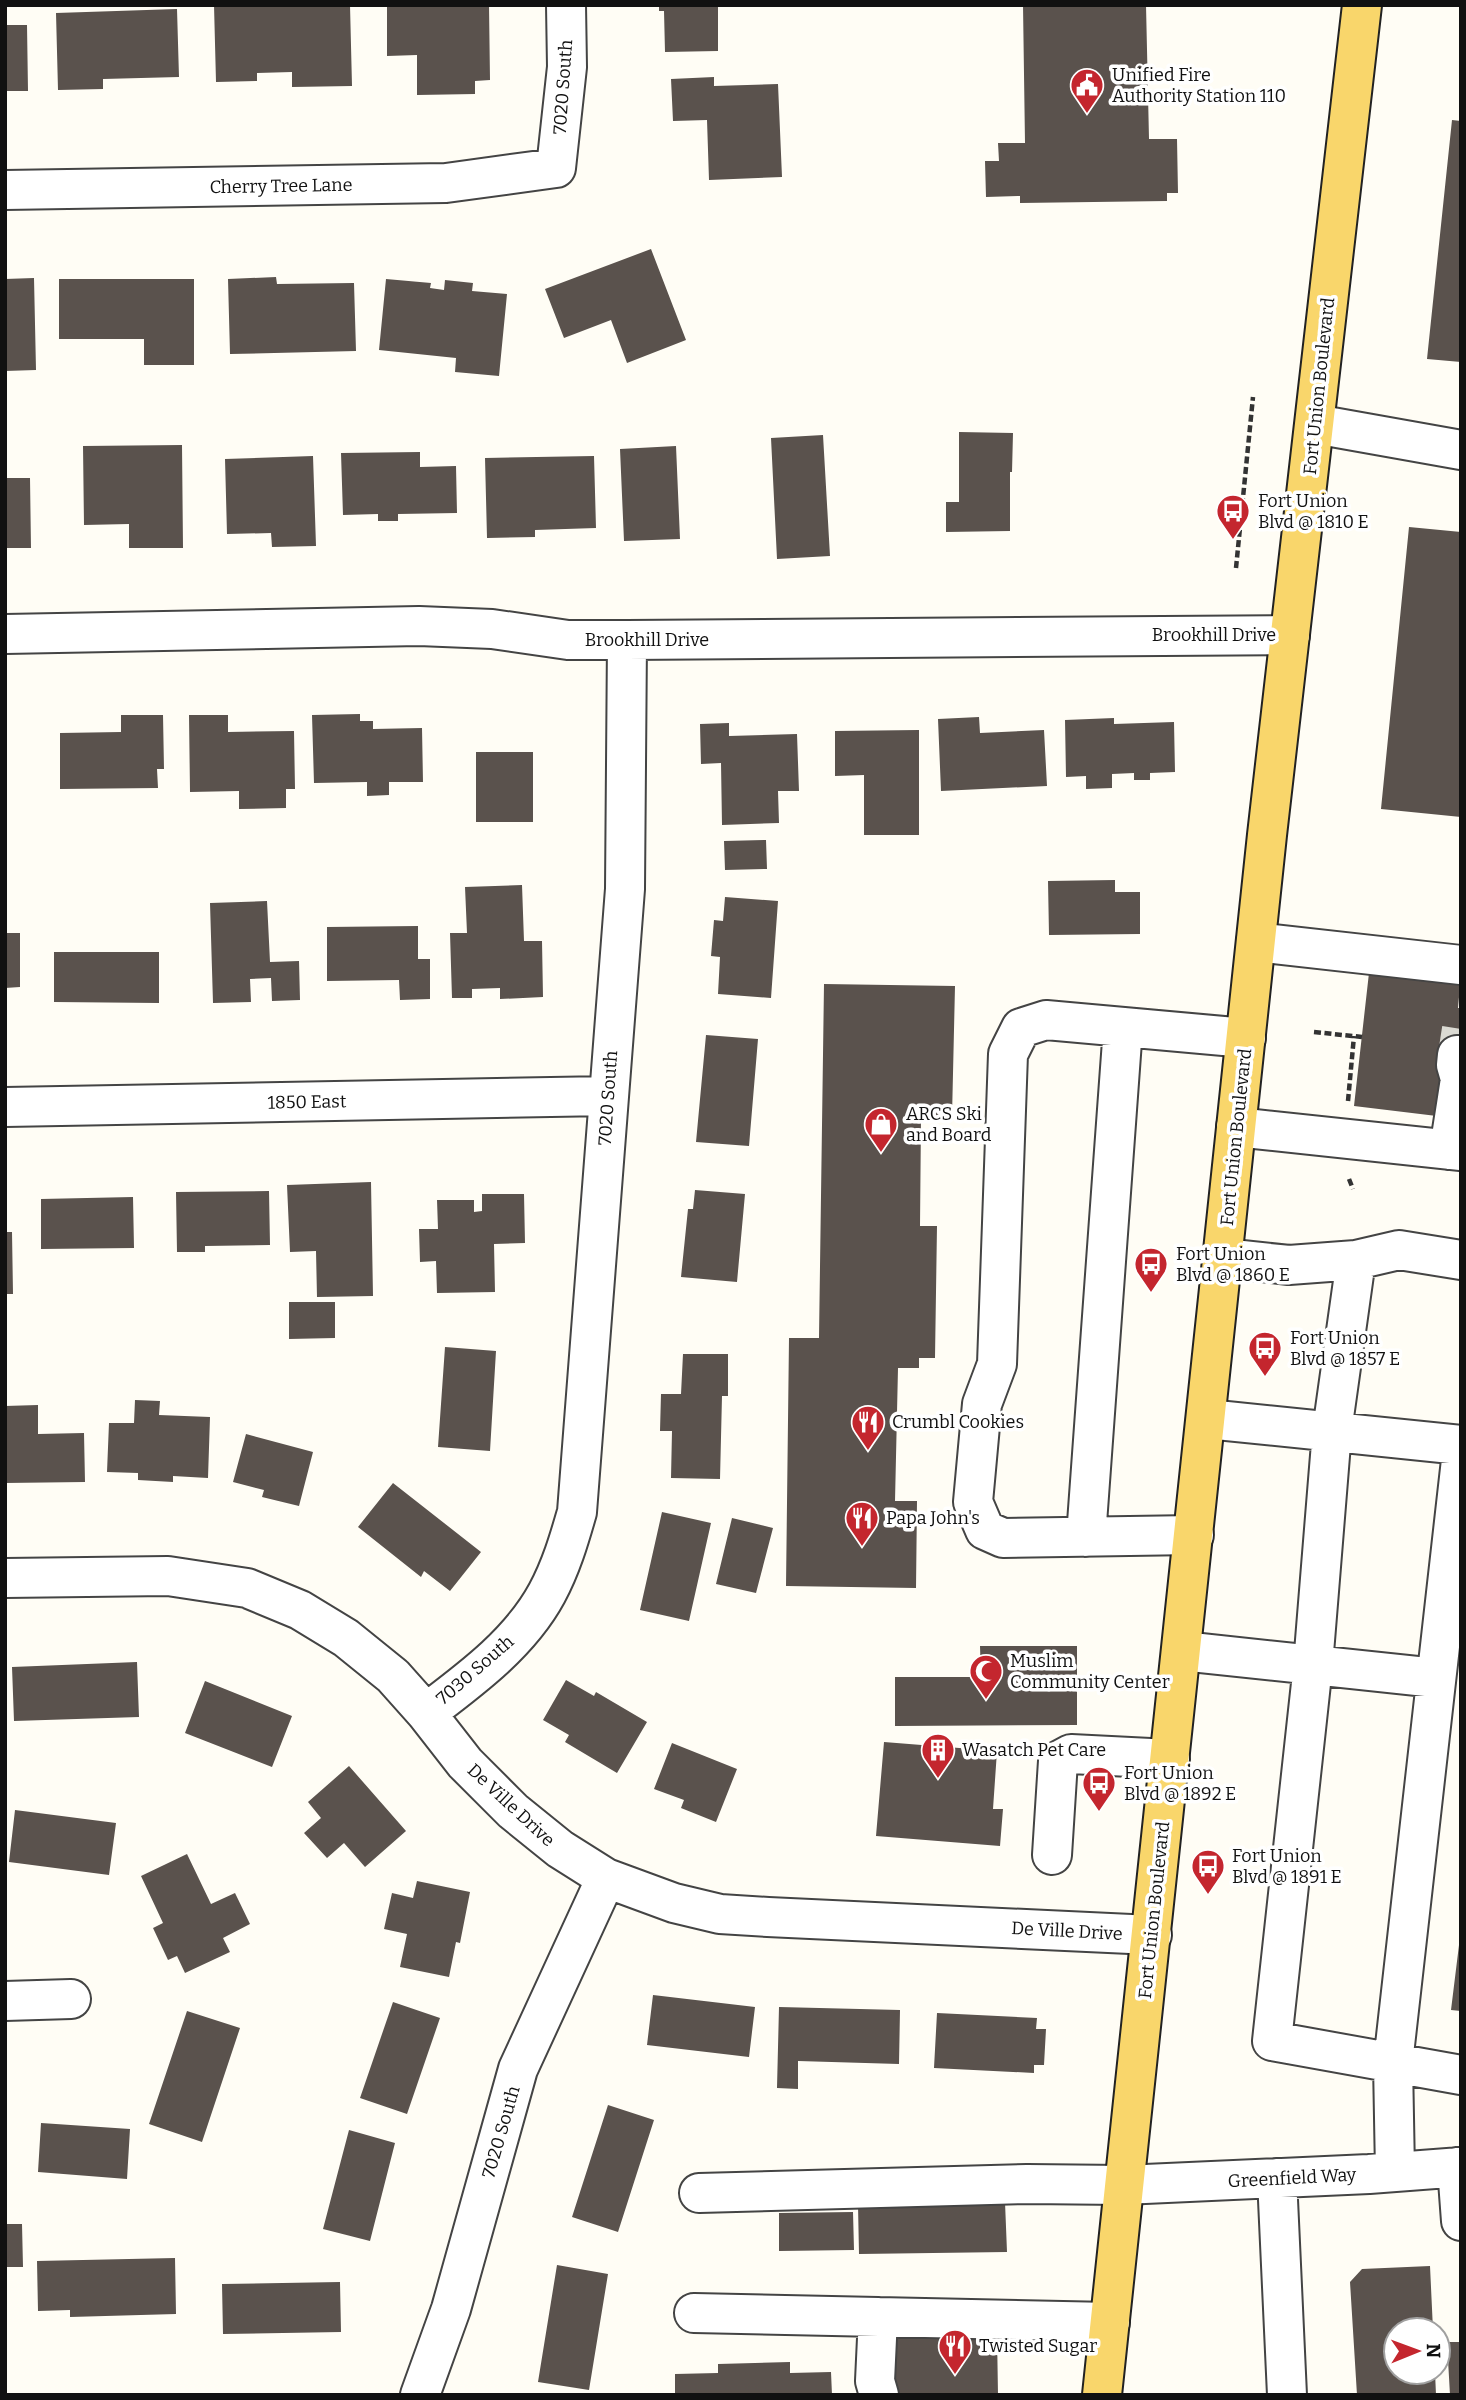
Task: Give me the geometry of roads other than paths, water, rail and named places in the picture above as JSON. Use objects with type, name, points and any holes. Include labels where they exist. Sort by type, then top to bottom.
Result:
[{"type":"main road","name":"Fort Union Boulevard","points":[[1102,2395],[1256,942],[1362,5]]},
{"type":"street","name":"7020 South","points":[[556,168],[567,67],[566,5]]},
{"type":"street","name":"Cherry Tree Lane","points":[[5,190],[446,183],[556,168]]},
{"type":"street","points":[[1315,424],[1461,450]]},
{"type":"street","name":"Brookhill Drive","points":[[5,634],[419,626],[492,629],[568,640],[1290,635]]},
{"type":"street","name":"7020 South","points":[[565,1554],[577,1512],[583,1451],[625,889],[627,640]]},
{"type":"street","points":[[1256,942],[1461,965]]},
{"type":"street","points":[[1194,1535],[1003,1538],[985,1530],[972,1503],[982,1404],[997,1364],[1008,1054],[1021,1028],[1046,1020],[1247,1038]]},
{"type":"street","points":[[1086,1537],[1123,1027]]},
{"type":"street","points":[[1236,1127],[1455,1150],[1460,1079],[1456,1065],[1457,1055]]},
{"type":"street","name":"1850 East","points":[[5,1107],[608,1096]]},
{"type":"street","points":[[1223,1258],[1289,1265],[1356,1260],[1399,1250],[1461,1260]]},
{"type":"street","points":[[1356,1260],[1332,1431],[1313,1665],[1272,2041],[1461,2075]]},
{"type":"street","points":[[1207,1419],[1461,1445]]},
{"type":"street","points":[[1395,2172],[1393,2063],[1461,1460]]},
{"type":"street","name":"7030 South","points":[[426,1713],[479,1673],[523,1628],[547,1594],[565,1554]]},
{"type":"street","name":"De Ville Drive","points":[[5,1578],[168,1576],[247,1588],[300,1610],[346,1638],[393,1676],[465,1763],[513,1811],[560,1849],[606,1878],[674,1903],[720,1914],[1152,1935]]},
{"type":"street","points":[[1182,1651],[1436,1678]]},
{"type":"street","points":[[1052,1855],[1058,1761],[1071,1754],[1170,1759]]},
{"type":"street","name":"7020 South","points":[[420,2395],[451,2309],[519,2068],[606,1878]]},
{"type":"street","points":[[5,2001],[71,2000]]},
{"type":"street","points":[[1459,2167],[1461,2221]]},
{"type":"street","name":"Greenfield Way","points":[[699,2193],[1123,2185],[1459,2167]]},
{"type":"street","points":[[1277,2178],[1287,2395]]},
{"type":"street","points":[[694,2313],[1110,2322]]},
{"type":"street","points":[[878,2317],[875,2381],[879,2395]]},
{"type":"tunnel","points":[[1457,1055],[1461,1029]]},
{"type":"place","name":"Unified Fire Authority Station 110","points":[[1087,115]]},
{"type":"place","name":"Fort Union Blvd @ 1810 E","points":[[1233,541]]},
{"type":"place","name":"ARCS Ski and Board","points":[[881,1154]]},
{"type":"place","name":"Fort Union Blvd @ 1860 E","points":[[1151,1294]]},
{"type":"place","name":"Fort Union Blvd @ 1857 E","points":[[1265,1378]]},
{"type":"place","name":"Crumbl Cookies","points":[[868,1452]]},
{"type":"place","name":"Papa John's","points":[[862,1548]]},
{"type":"place","name":"Muslim Community Center","points":[[986,1701]]},
{"type":"place","name":"Wasatch Pet Care","points":[[938,1780]]},
{"type":"place","name":"Fort Union Blvd @ 1892 E","points":[[1099,1813]]},
{"type":"place","name":"Fort Union Blvd @ 1891 E","points":[[1208,1896]]},
{"type":"place","name":"Twisted Sugar","points":[[955,2376]]}]
